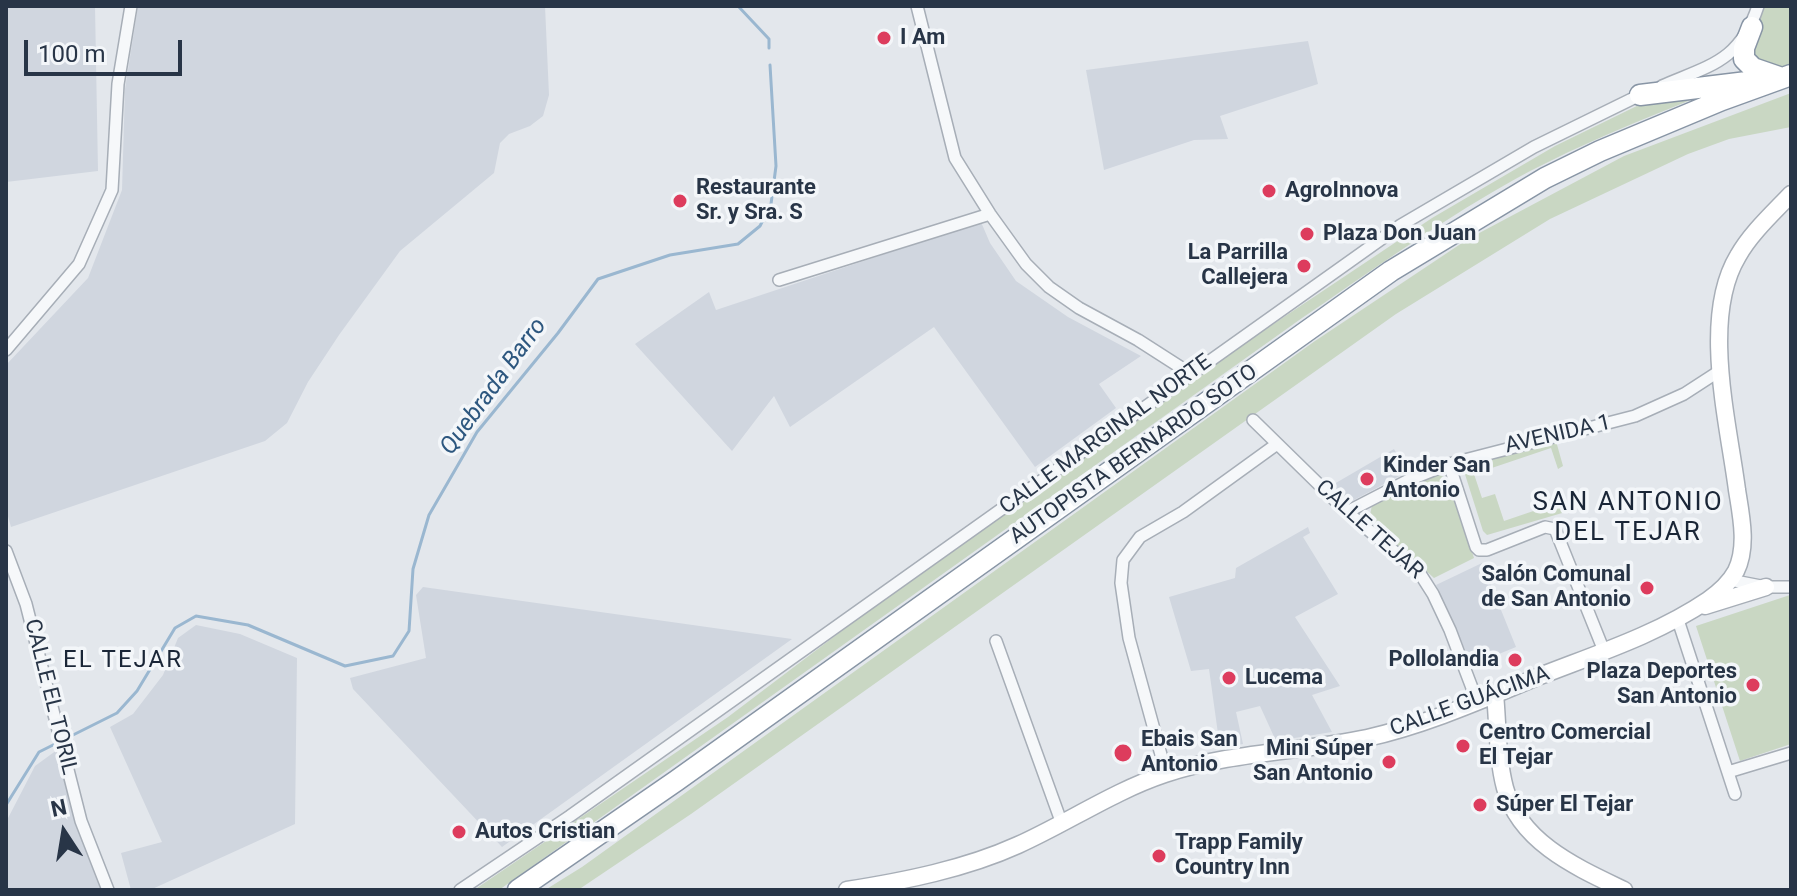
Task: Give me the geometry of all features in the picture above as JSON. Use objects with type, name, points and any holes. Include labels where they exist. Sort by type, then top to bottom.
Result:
[{"type":"highway","points":[[1752,27],[1744,48],[1744,59],[1753,68],[1788,76]]},
{"type":"highway","points":[[1640,95],[1788,76]]},
{"type":"highway","name":"AUTOPISTA BERNARDO SOTO","points":[[518,890],[714,754],[1391,271],[1545,178],[1600,151],[1788,76]]},
{"type":"main road","points":[[1730,580],[1742,549],[1721,370],[1720,303],[1725,282],[1743,247],[1791,194]]},
{"type":"main road","name":"CALLE GUÁCIMA","points":[[847,890],[874,888],[965,864],[1014,847],[1166,773],[1230,757],[1366,738],[1419,723],[1604,651],[1683,614],[1710,598],[1730,580]]},
{"type":"main road","points":[[1683,614],[1766,587]]},
{"type":"main road","points":[[1495,694],[1505,788],[1521,821],[1548,848],[1568,862],[1624,890]]},
{"type":"street","points":[[6,350],[79,264],[112,190],[118,84],[131,6]]},
{"type":"street","points":[[917,6],[955,158],[1026,264],[1049,287],[1079,308],[1191,374]]},
{"type":"street","name":"CALLE MARGINAL NORTE","points":[[460,890],[570,816],[1409,220],[1534,147],[1727,56],[1752,27],[1758,6]]},
{"type":"street","points":[[779,280],[990,214]]},
{"type":"street","name":"AVENIDA 1","points":[[1347,512],[1409,480],[1449,464],[1635,416],[1684,394],[1721,370]]},
{"type":"street","name":"CALLE TEJAR","points":[[1253,420],[1347,512],[1396,551],[1426,580],[1450,630],[1477,701]]},
{"type":"street","points":[[1166,773],[1129,638],[1121,583],[1123,560],[1140,537],[1183,512],[1277,444]]},
{"type":"street","points":[[1449,464],[1479,550],[1487,550],[1545,527],[1555,529],[1604,651]]},
{"type":"street","name":"CALLE EL TORIL","points":[[6,551],[26,604],[81,821],[108,890]]},
{"type":"street","points":[[1730,580],[1766,587],[1791,587]]},
{"type":"street","points":[[1683,614],[1735,794]]},
{"type":"street","points":[[996,641],[1062,824]]},
{"type":"street","points":[[1728,772],[1791,753]]},
{"type":"shaded area","points":[[6,6],[95,6],[98,171],[6,182]]},
{"type":"shaded area","points":[[138,6],[545,6],[549,95],[543,116],[530,126],[509,134],[500,143],[494,173],[400,251],[308,382],[287,423],[265,441],[11,527],[6,509],[6,365],[88,278],[122,190],[125,89]]},
{"type":"shaded area","points":[[1308,41],[1318,84],[1220,116],[1228,139],[1194,140],[1104,170],[1086,70]]},
{"type":"shaded area","points":[[981,222],[990,243],[1016,281],[1068,317],[1141,356],[1099,384],[1116,408],[1035,467],[934,327],[790,427],[774,396],[732,451],[635,344],[709,292],[716,310]]},
{"type":"shaded area","name":"Kinder San Antonio","points":[[1394,449],[1407,472],[1352,501],[1329,487]]},
{"type":"shaded area","points":[[1308,527],[1310,533],[1303,537],[1338,594],[1295,617],[1340,686],[1312,695],[1332,732],[1276,741],[1260,706],[1236,712],[1243,744],[1220,748],[1209,669],[1191,671],[1169,597],[1235,578],[1236,568]]},
{"type":"shaded area","points":[[1482,563],[1516,647],[1472,665],[1436,585]]},
{"type":"shaded area","points":[[423,587],[792,639],[502,847],[353,689],[350,678],[426,658],[416,595]]},
{"type":"shaded area","points":[[196,625],[240,634],[297,658],[295,824],[150,890],[131,890],[121,853],[162,842],[110,727],[133,714],[163,675],[178,638]]},
{"type":"shaded area","points":[[57,750],[75,823],[101,890],[6,890],[6,822],[35,766]]},
{"type":"green space","points":[[1764,6],[1791,6],[1791,67],[1774,71],[1751,54]]},
{"type":"green space","points":[[1791,93],[1791,127],[1729,139],[1688,154],[1550,219],[1396,314],[691,814],[578,890],[545,890],[582,867],[1315,341],[1468,239],[1624,156]]},
{"type":"green space","points":[[1703,95],[1542,165],[1491,193],[1395,254],[499,890],[474,890],[728,717],[860,617],[1236,349],[1432,218],[1555,146],[1645,102]]},
{"type":"green space","points":[[1556,441],[1563,466],[1558,469],[1551,448],[1474,474],[1482,498],[1495,494],[1504,521],[1554,504],[1556,509],[1564,506],[1565,498],[1569,511],[1487,535],[1483,531],[1463,468]]},
{"type":"green space","points":[[1437,474],[1449,481],[1474,558],[1434,578],[1376,526],[1370,515],[1372,505]]},
{"type":"green space","name":"Plaza Deportes San Antonio","points":[[1790,595],[1791,744],[1740,761],[1696,626]]},
{"type":"waterway","name":"Quebrada Barro","points":[[738,6],[769,39],[769,48]]},
{"type":"waterway","name":"Quebrada Barro","points":[[63,740],[117,713],[137,691],[175,628],[196,616],[248,625],[345,666],[393,656],[409,631],[413,569],[429,515],[477,432],[598,279],[670,255],[738,244],[760,226],[771,204],[776,166],[770,65]]},
{"type":"waterway","name":"Quebrada Barro","points":[[6,805],[39,752],[57,743]]},
{"type":"place","name":"I Am","points":[[884,38]]},
{"type":"place","name":"AgroInnova","points":[[1269,191]]},
{"type":"place","name":"Restaurante Sr. y Sra. S","points":[[680,201]]},
{"type":"place","name":"Plaza Don Juan","points":[[1307,234]]},
{"type":"place","name":"La Parrilla Callejera","points":[[1304,266]]},
{"type":"place","name":"Kinder San Antonio","points":[[1367,479]]},
{"type":"place","name":"Salón Comunal de San Antonio","points":[[1647,588]]},
{"type":"place","name":"Pollolandia","points":[[1515,660]]},
{"type":"place","name":"Lucema","points":[[1229,678]]},
{"type":"place","name":"Plaza Deportes San Antonio","points":[[1753,685]]},
{"type":"place","name":"Centro Comercial El Tejar","points":[[1463,746]]},
{"type":"place","name":"Ebais San Antonio","points":[[1123,753]]},
{"type":"place","name":"Mini Súper San Antonio","points":[[1389,762]]},
{"type":"place","name":"Súper El Tejar","points":[[1480,805]]},
{"type":"place","name":"Autos Cristian","points":[[459,832]]},
{"type":"place","name":"Trapp Family Country Inn","points":[[1159,856]]},
{"type":"district","name":"SAN ANTONIO DEL TEJAR","points":[[1628,518]]},
{"type":"district","name":"EL TEJAR","points":[[123,661]]}]
